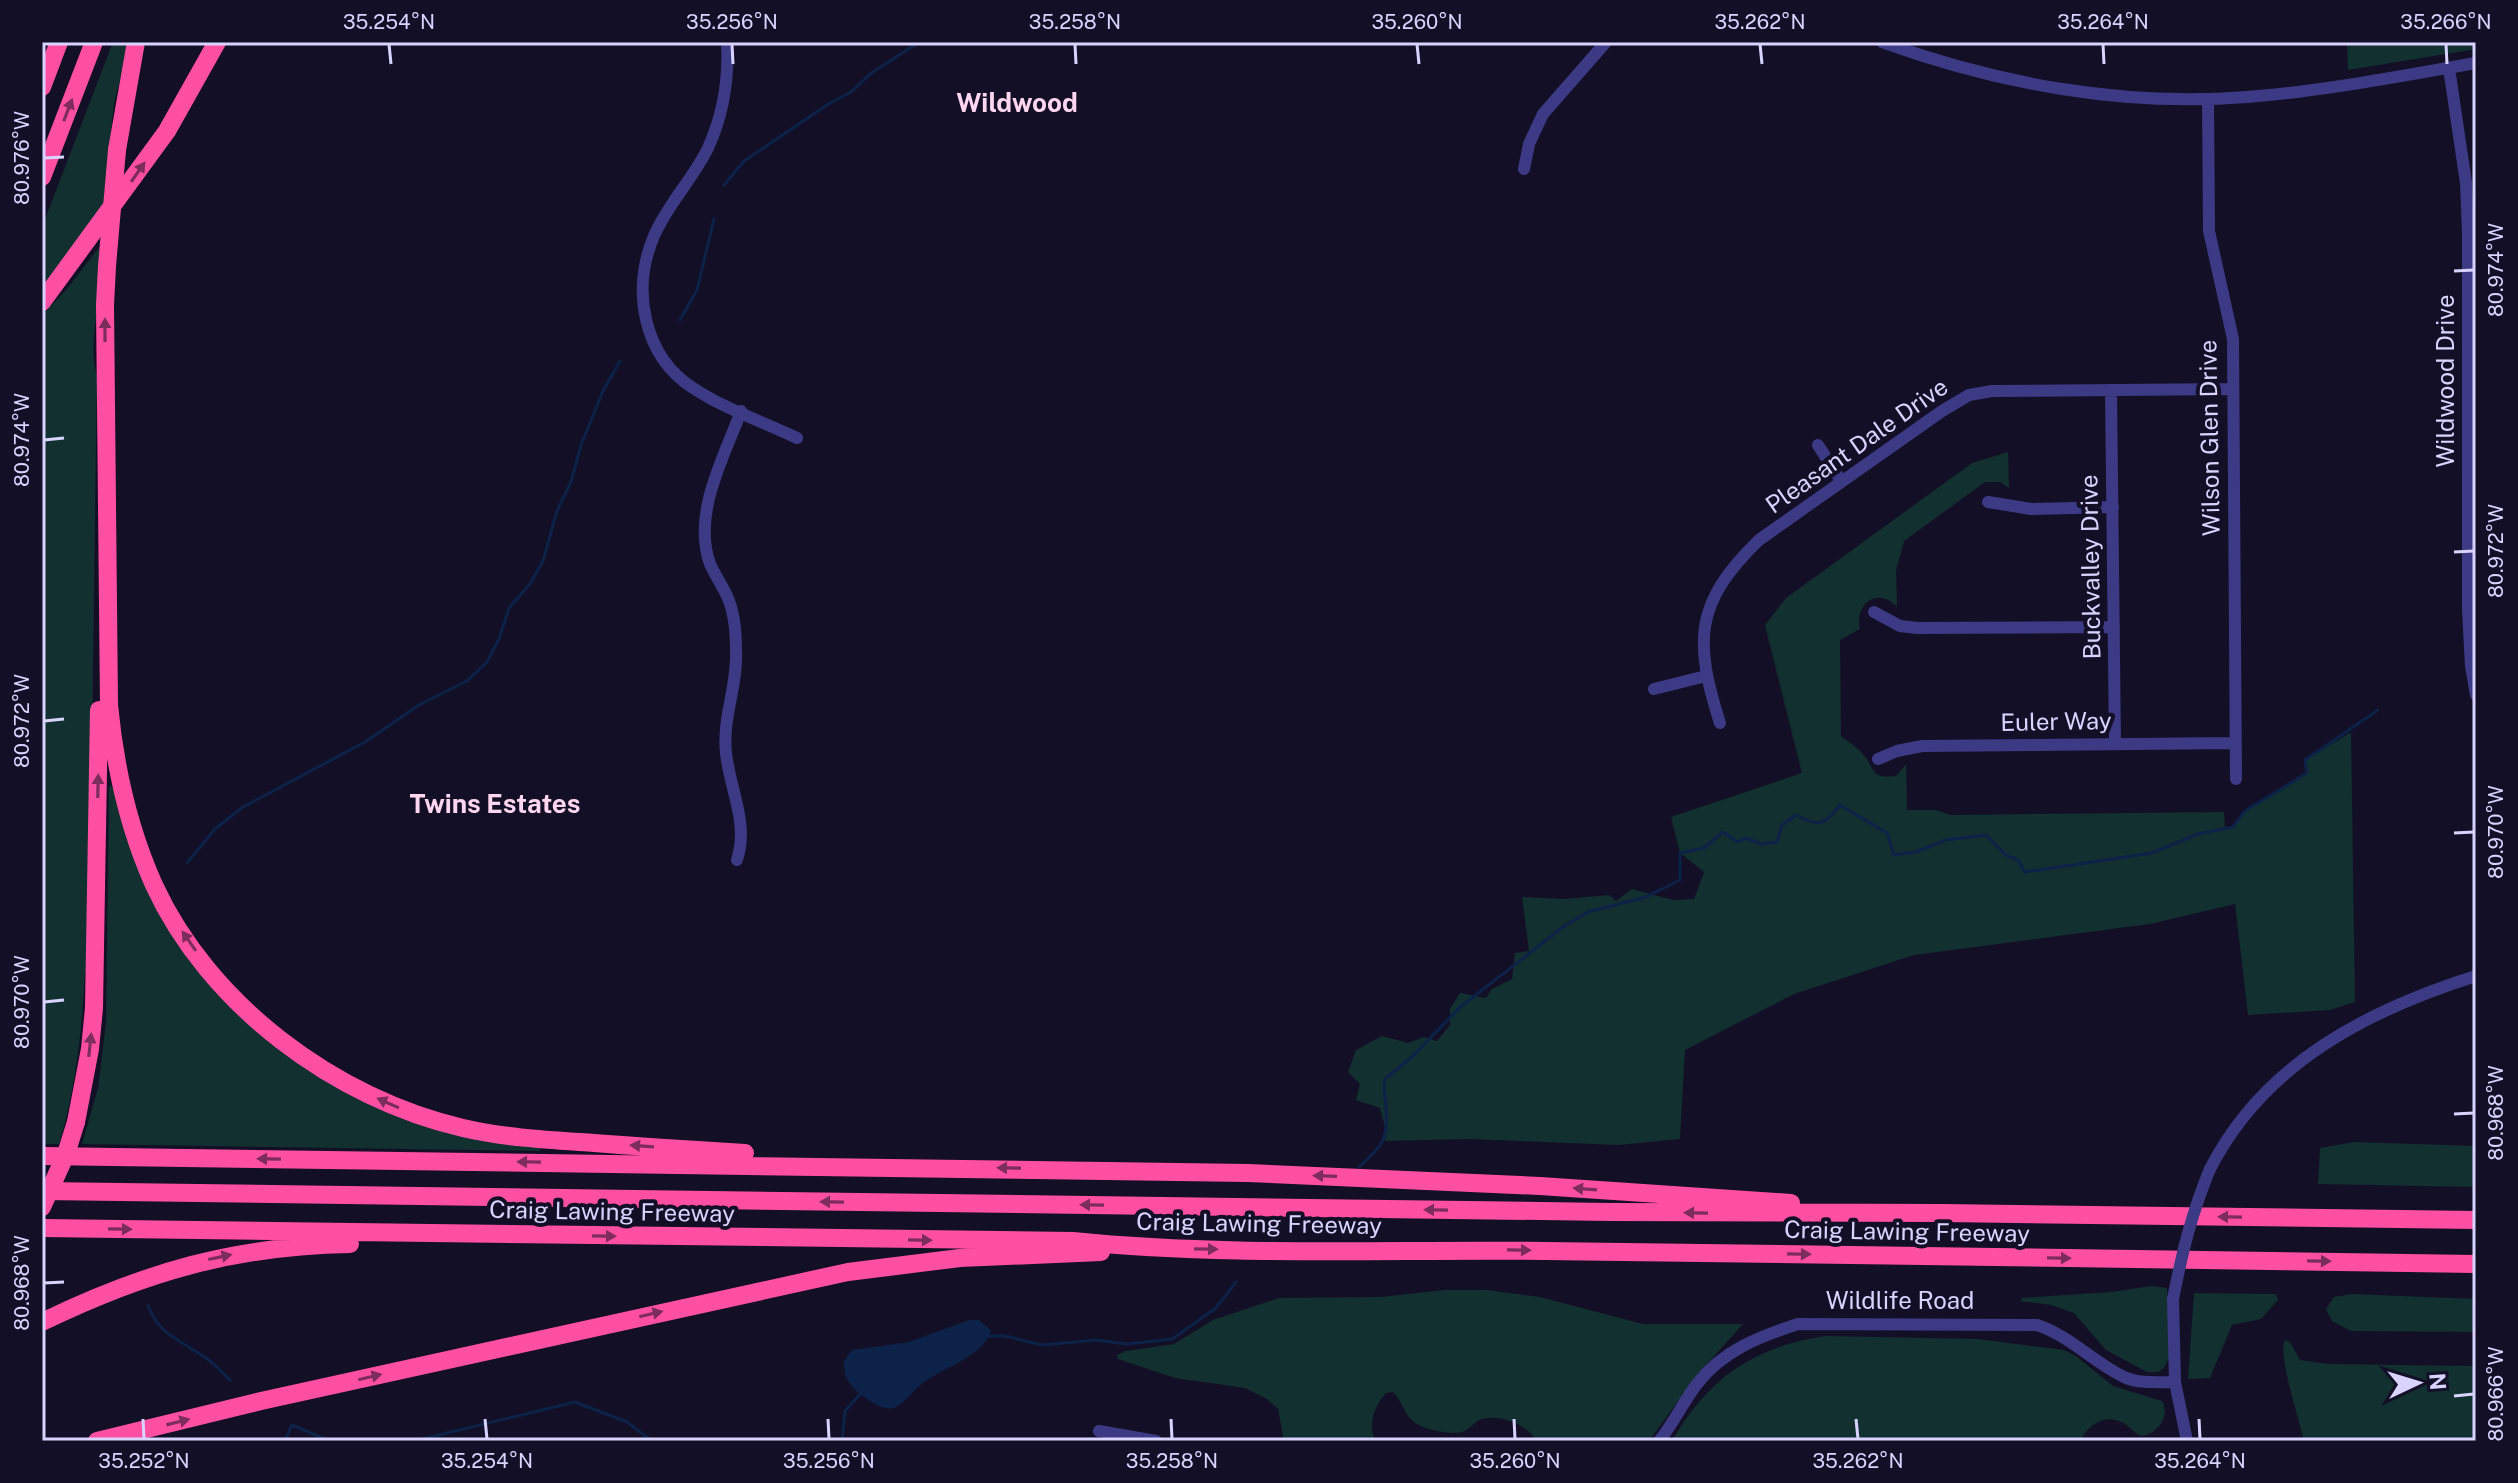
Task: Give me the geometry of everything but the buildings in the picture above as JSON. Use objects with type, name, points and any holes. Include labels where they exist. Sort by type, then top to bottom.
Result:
[{"type":"highway","points":[[42,87],[59,42]]},
{"type":"highway","points":[[42,177],[94,42]]},
{"type":"highway","points":[[42,1207],[66,1154],[76,1122],[90,1049],[94,1008],[107,266],[117,150],[136,42]]},
{"type":"highway","points":[[42,302],[167,131],[217,42]]},
{"type":"highway","points":[[106,395],[109,705],[121,790],[155,888],[197,953],[244,1007],[298,1054],[336,1078],[394,1106],[438,1122],[500,1135],[794,1157],[859,1166]]},
{"type":"highway","points":[[42,1156],[1094,1169],[1421,1179],[1942,1213]]},
{"type":"highway","name":"Craig Lawing Freeway","points":[[42,1191],[2476,1220]]},
{"type":"highway","name":"Craig Lawing Freeway","points":[[42,1228],[1073,1241],[1140,1248],[2476,1264]]},
{"type":"highway","points":[[42,1322],[149,1276],[224,1256],[316,1245],[574,1236]]},
{"type":"highway","points":[[97,1441],[261,1401],[848,1272],[960,1258],[1074,1255],[1140,1248]]},
{"type":"street","points":[[727,42],[727,77],[720,115],[704,157],[654,236],[643,274],[643,309],[651,339],[669,369],[693,388],[797,438]]},
{"type":"street","points":[[1524,169],[1529,144],[1543,114],[1606,42]]},
{"type":"street","points":[[1882,42],[1967,69],[2028,83],[2101,95],[2208,99],[2312,90],[2476,63]]},
{"type":"street","name":"Wildwood Drive","points":[[2449,68],[2466,183],[2472,280],[2469,625],[2476,695]]},
{"type":"street","name":"Wilson Glen Drive","points":[[2208,99],[2209,231],[2233,339],[2236,779]]},
{"type":"street","name":"Pleasant Dale Drive","points":[[1720,723],[1703,658],[1709,606],[1720,585],[1737,561],[1759,540],[1920,425],[1969,395],[2015,390],[2233,389]]},
{"type":"street","name":"Buckvalley Drive","points":[[2111,390],[2115,744]]},
{"type":"street","points":[[737,860],[742,830],[726,754],[725,728],[736,669],[735,624],[732,608],[711,565],[705,530],[708,501],[741,411]]},
{"type":"street","points":[[1818,445],[1841,481]]},
{"type":"street","points":[[1988,502],[2031,509],[2113,507]]},
{"type":"street","points":[[1874,612],[1900,626],[1917,628],[2114,627]]},
{"type":"street","points":[[1654,689],[1706,676]]},
{"type":"street","name":"Euler Way","points":[[1878,759],[1922,746],[2236,743]]},
{"type":"street","points":[[2187,1441],[2175,1382],[2173,1299],[2193,1208],[2220,1150],[2256,1103],[2324,1043],[2394,1004],[2476,976]]},
{"type":"street","name":"Wildlife Road","points":[[1659,1441],[1697,1384],[1718,1363],[1766,1334],[1798,1324],[2037,1325],[2059,1332],[2126,1378],[2175,1382]]},
{"type":"street","points":[[1099,1431],[1156,1441]]},
{"type":"green space","points":[[113,42],[130,42],[114,103],[103,209],[42,295],[42,227]]},
{"type":"green space","points":[[2347,42],[2476,42],[2476,49],[2348,70]]},
{"type":"green space","points":[[100,246],[93,349],[97,376],[89,962],[85,973],[77,1061],[65,1124],[59,1144],[42,1144],[42,315]]},
{"type":"green space","points":[[2008,452],[2009,488],[2000,482],[1985,482],[1904,541],[1896,571],[1897,607],[1882,598],[1869,601],[1861,612],[1860,629],[1840,640],[1841,736],[1861,752],[1879,775],[1896,776],[1906,764],[1907,810],[1936,810],[1950,815],[2224,812],[2225,829],[2233,827],[2245,811],[2307,773],[2305,760],[2351,732],[2355,1002],[2330,1010],[2248,1015],[2235,904],[2150,924],[1914,955],[1794,994],[1685,1050],[1680,1139],[1619,1145],[1469,1139],[1385,1141],[1386,1131],[1380,1108],[1356,1100],[1360,1084],[1348,1072],[1356,1050],[1382,1036],[1408,1043],[1424,1037],[1437,1041],[1450,1025],[1450,1009],[1460,993],[1486,998],[1492,989],[1512,979],[1515,953],[1529,951],[1522,897],[1565,899],[1609,895],[1616,901],[1632,889],[1673,900],[1694,899],[1704,872],[1680,853],[1671,817],[1802,773],[1765,625],[1786,598],[1972,463]]},
{"type":"green space","points":[[109,786],[115,787],[186,951],[314,1071],[540,1146],[540,1151],[82,1144],[98,1088],[106,1022]]},
{"type":"green space","points":[[2354,1142],[2476,1146],[2476,1187],[2318,1184],[2320,1148]]},
{"type":"green space","points":[[2152,1286],[2167,1288],[2170,1356],[2158,1372],[2147,1372],[2106,1350],[2074,1313],[2051,1305],[2020,1301],[2022,1298]]},
{"type":"green space","points":[[1444,1290],[1487,1290],[1540,1297],[1643,1324],[1743,1324],[1698,1374],[1649,1441],[1537,1441],[1520,1426],[1497,1418],[1479,1420],[1462,1432],[1437,1431],[1418,1425],[1411,1419],[1393,1392],[1386,1393],[1375,1410],[1372,1428],[1375,1441],[1284,1441],[1278,1409],[1267,1399],[1245,1388],[1175,1378],[1118,1359],[1117,1355],[1174,1344],[1213,1320],[1279,1298],[1381,1297]]},
{"type":"green space","points":[[2194,1293],[2276,1294],[2278,1300],[2261,1319],[2232,1325],[2210,1378],[2188,1379]]},
{"type":"green space","points":[[2352,1294],[2476,1299],[2476,1332],[2351,1331],[2332,1321],[2326,1309],[2334,1297]]},
{"type":"green space","points":[[1826,1336],[1977,1339],[2064,1350],[2113,1386],[2162,1401],[2164,1419],[2152,1432],[2141,1436],[2125,1424],[2105,1420],[2088,1429],[2080,1441],[1672,1441],[1701,1399],[1736,1369],[1777,1348]]},
{"type":"green space","points":[[2285,1340],[2290,1342],[2300,1360],[2329,1364],[2476,1366],[2476,1441],[2304,1441],[2286,1373]]},
{"type":"water","points":[[969,1320],[979,1320],[991,1330],[981,1347],[923,1383],[894,1408],[882,1407],[868,1400],[847,1379],[844,1361],[852,1350],[909,1342]]},
{"type":"waterway","points":[[724,185],[744,161],[851,92],[870,74],[919,42]]},
{"type":"waterway","points":[[680,320],[697,290],[714,219]]},
{"type":"waterway","points":[[187,863],[215,829],[243,807],[365,742],[419,705],[467,681],[487,662],[499,639],[509,608],[530,584],[543,561],[581,445],[603,391],[620,361]]},
{"type":"waterway","points":[[1359,1167],[1379,1147],[1385,1134],[1385,1079],[1413,1056],[1459,1008],[1563,927],[1588,912],[1646,897],[1680,880],[1680,853],[1704,848],[1723,832],[1737,842],[1746,838],[1761,844],[1777,842],[1782,825],[1796,815],[1815,823],[1825,821],[1840,805],[1887,833],[1894,855],[1916,852],[1946,840],[1986,835],[2006,855],[2018,860],[2025,872],[2152,853],[2198,834],[2233,827],[2245,811],[2307,773],[2305,760],[2378,710]]},
{"type":"waterway","points":[[987,1336],[1005,1336],[1042,1345],[1096,1340],[1127,1344],[1172,1339],[1216,1308],[1236,1282]]},
{"type":"waterway","points":[[148,1306],[165,1331],[209,1360],[230,1380]]},
{"type":"waterway","points":[[842,1441],[845,1411],[862,1392]]},
{"type":"waterway","points":[[414,1441],[575,1402],[627,1422],[652,1441]]},
{"type":"waterway","points":[[285,1441],[292,1425],[330,1441]]},
{"type":"district","name":"Wildwood","points":[[1017,103]]},
{"type":"district","name":"Twins Estates","points":[[495,804]]}]
